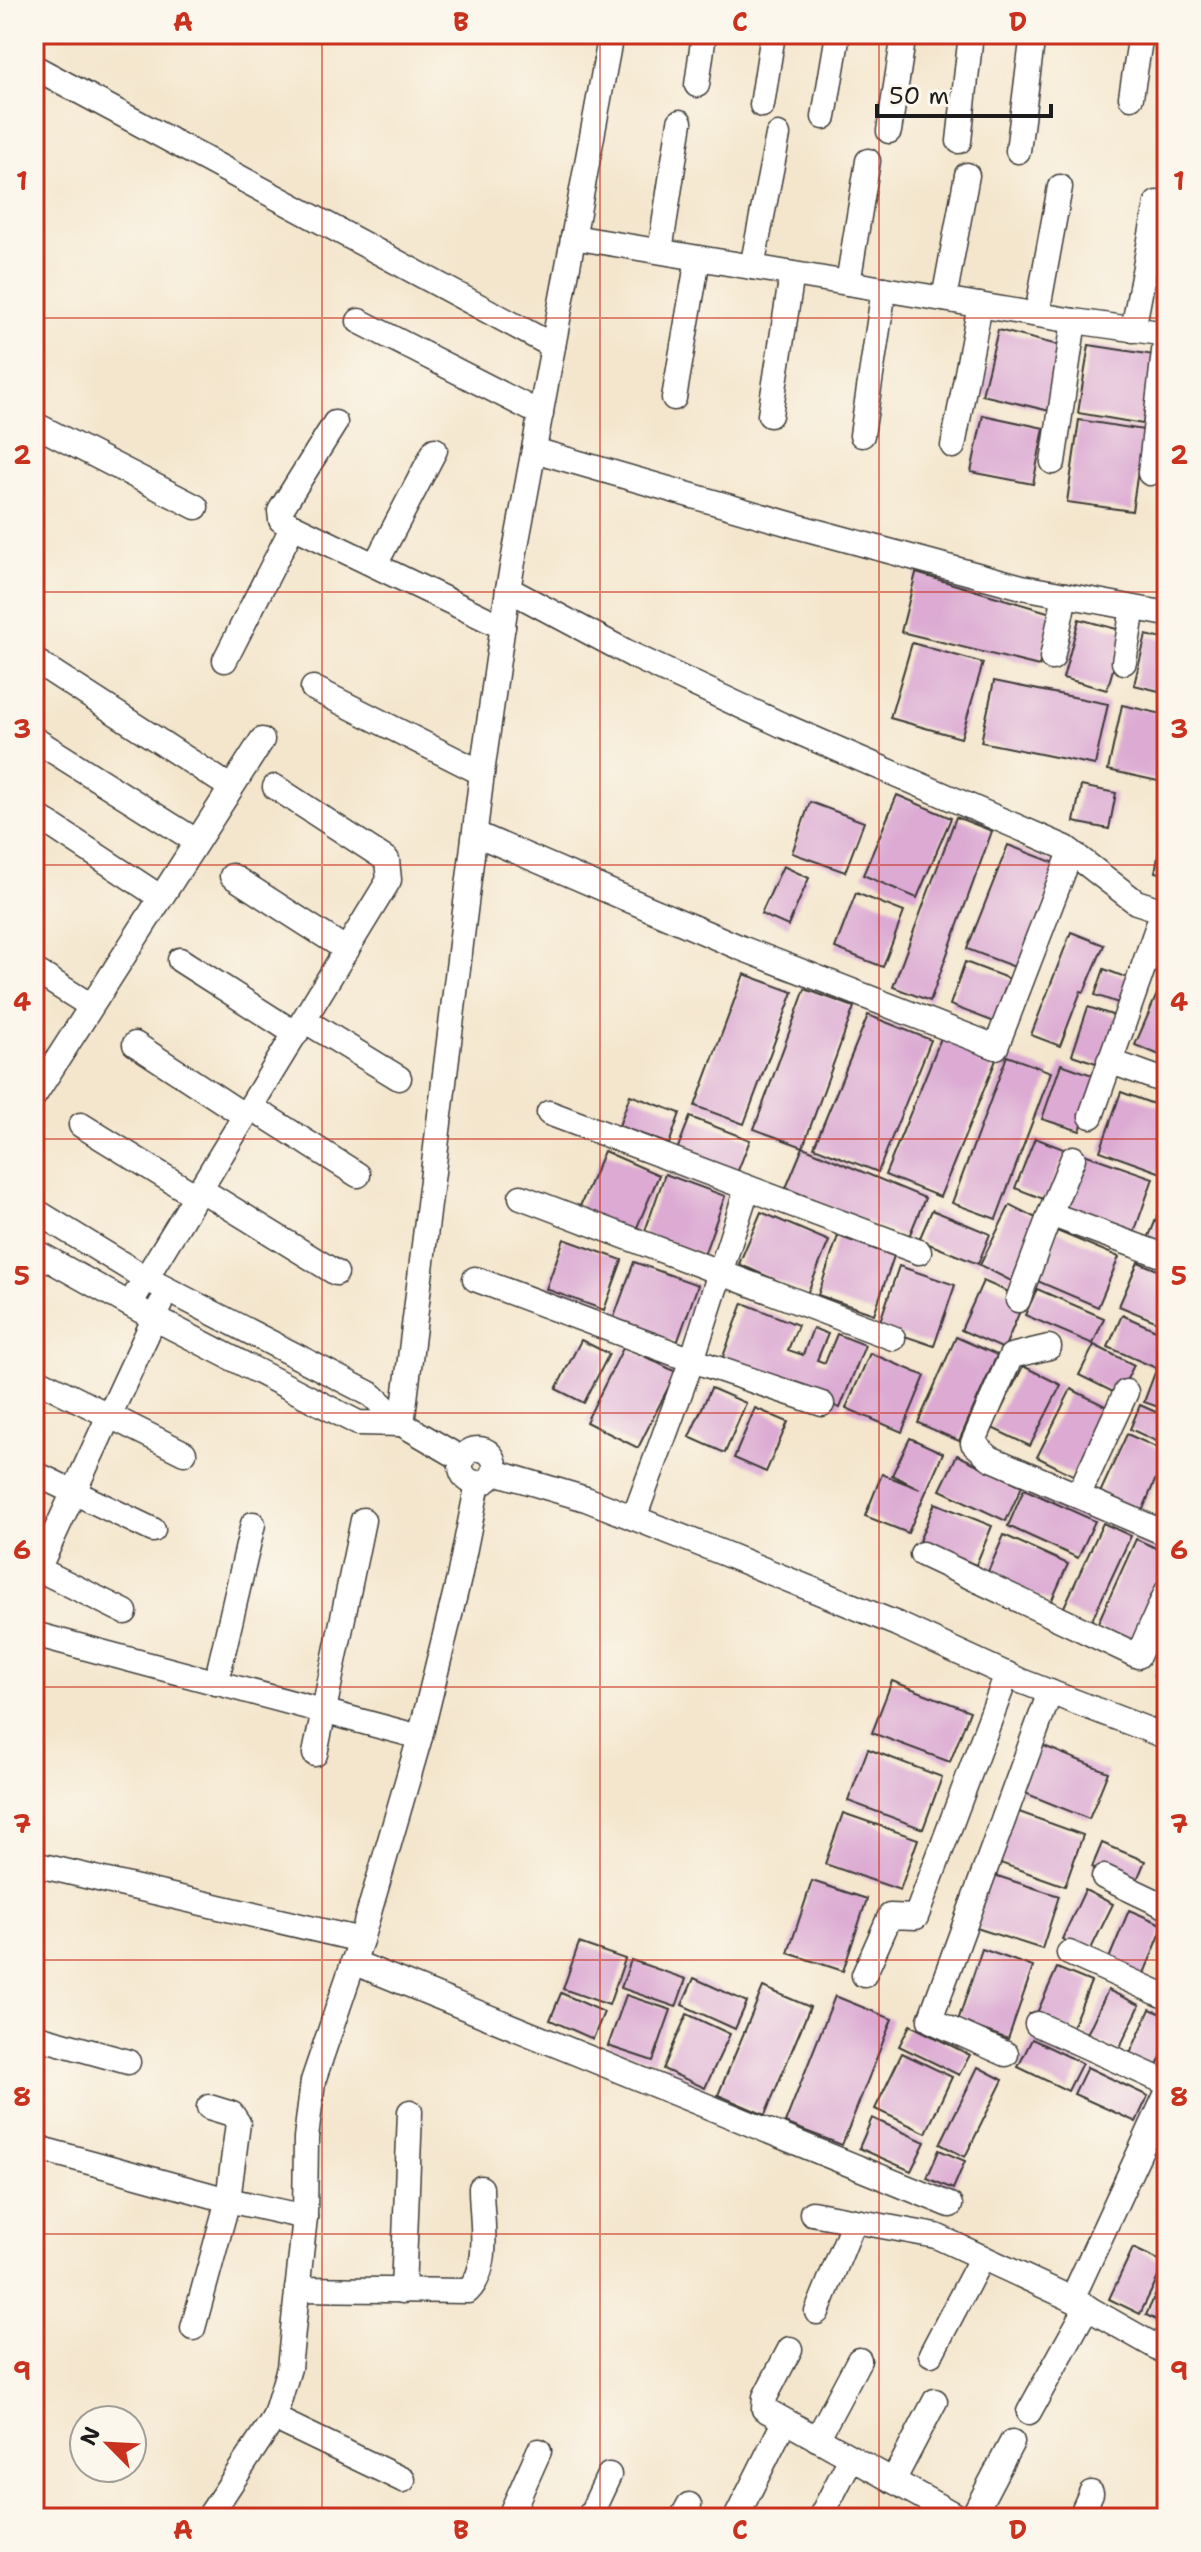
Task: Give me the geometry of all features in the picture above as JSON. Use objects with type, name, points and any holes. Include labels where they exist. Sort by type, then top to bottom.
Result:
[{"type":"street","points":[[402,1424],[482,773],[508,589],[611,34]]},
{"type":"street","points":[[697,85],[704,34]]},
{"type":"street","points":[[762,105],[773,34]]},
{"type":"street","points":[[824,117],[838,34]]},
{"type":"street","points":[[889,131],[904,34]]},
{"type":"street","points":[[959,141],[971,34]]},
{"type":"street","points":[[1018,151],[1033,34]]},
{"type":"street","points":[[1131,97],[1141,34]]},
{"type":"street","points":[[34,67],[553,346]]},
{"type":"street","points":[[660,251],[680,122]]},
{"type":"street","points":[[752,267],[778,135]]},
{"type":"street","points":[[848,283],[868,161]]},
{"type":"street","points":[[944,299],[967,175]]},
{"type":"street","points":[[1037,314],[1060,187]]},
{"type":"street","points":[[1133,330],[1157,203]]},
{"type":"street","points":[[573,237],[1167,334],[1150,473]]},
{"type":"street","points":[[674,398],[698,258]]},
{"type":"street","points":[[770,415],[792,274]]},
{"type":"street","points":[[862,435],[884,289]]},
{"type":"street","points":[[953,446],[980,305]]},
{"type":"street","points":[[359,321],[541,414]]},
{"type":"street","points":[[1053,462],[1074,321]]},
{"type":"street","points":[[335,423],[280,511],[281,520],[503,627]]},
{"type":"street","points":[[34,424],[196,507]]},
{"type":"street","points":[[375,565],[435,450]]},
{"type":"street","points":[[534,450],[1022,587],[1167,614]]},
{"type":"street","points":[[225,660],[293,526]]},
{"type":"street","points":[[508,589],[634,656],[768,719],[1071,852],[1136,902],[1165,912],[1091,1116]]},
{"type":"street","points":[[1052,658],[1065,595]]},
{"type":"street","points":[[1124,662],[1133,608]]},
{"type":"street","points":[[34,660],[230,787]]},
{"type":"street","points":[[313,688],[482,773]]},
{"type":"street","points":[[34,739],[196,841]]},
{"type":"street","points":[[34,1096],[44,1058],[91,1006],[262,740]]},
{"type":"street","points":[[130,1304],[389,880],[387,860],[275,787]]},
{"type":"street","points":[[36,819],[160,897]]},
{"type":"street","points":[[476,834],[741,948],[996,1047],[1071,852]]},
{"type":"street","points":[[232,876],[347,950]]},
{"type":"street","points":[[180,960],[399,1078]]},
{"type":"street","points":[[34,970],[91,1006]]},
{"type":"street","points":[[135,1044],[358,1175]]},
{"type":"street","points":[[1109,1061],[1167,1082]]},
{"type":"street","points":[[549,1113],[919,1252]]},
{"type":"street","points":[[81,1125],[336,1273]]},
{"type":"street","points":[[1018,1300],[1073,1158]]},
{"type":"street","points":[[634,1518],[692,1360],[747,1189]]},
{"type":"street","points":[[521,1197],[893,1338]]},
{"type":"street","points":[[34,1210],[145,1278],[372,1395],[402,1424],[462,1459],[462,1473],[472,1482],[486,1477],[586,1499],[897,1624],[1050,1692],[1167,1737]]},
{"type":"street","points":[[1050,1214],[1167,1257]]},
{"type":"street","points":[[34,1251],[154,1318],[358,1423],[402,1424]]},
{"type":"street","points":[[475,1279],[692,1360],[822,1404]]},
{"type":"street","points":[[125,1612],[35,1571],[168,1290]]},
{"type":"street","points":[[1049,1347],[1011,1356],[973,1443],[990,1458],[1167,1534]]},
{"type":"street","points":[[34,1378],[184,1453]]},
{"type":"street","points":[[1078,1496],[1126,1392]]},
{"type":"street","points":[[34,1473],[153,1530]]},
{"type":"street","points":[[208,2518],[274,2418],[289,2368],[305,2217],[306,2138],[313,2081],[357,1951],[420,1737],[486,1477]]},
{"type":"street","points":[[315,1754],[363,1520]]},
{"type":"street","points":[[216,1683],[253,1524]]},
{"type":"street","points":[[922,1554],[1138,1656],[1167,1591]]},
{"type":"street","points":[[34,1634],[420,1737]]},
{"type":"street","points":[[864,1975],[890,1916],[916,1917],[1007,1674]]},
{"type":"street","points":[[1006,2054],[930,2020],[1050,1692]]},
{"type":"street","points":[[34,1864],[357,1951],[950,2205]]},
{"type":"street","points":[[1104,1877],[1167,1907]]},
{"type":"street","points":[[1069,1953],[1167,1997]]},
{"type":"street","points":[[1037,2024],[1167,2083]]},
{"type":"street","points":[[34,2036],[128,2062]]},
{"type":"street","points":[[1029,2412],[1079,2303],[1167,2093]]},
{"type":"street","points":[[193,2328],[228,2200],[238,2123],[232,2114],[209,2107]]},
{"type":"street","points":[[403,2291],[410,2112]]},
{"type":"street","points":[[34,2147],[228,2200],[305,2217]]},
{"type":"street","points":[[297,2289],[468,2291],[477,2282],[482,2261],[481,2188]]},
{"type":"street","points":[[812,2213],[936,2236],[1079,2303],[1167,2353]]},
{"type":"street","points":[[817,2312],[854,2221]]},
{"type":"street","points":[[931,2354],[982,2257]]},
{"type":"street","points":[[790,2349],[765,2397],[764,2409],[893,2481],[927,2510],[960,2518]]},
{"type":"street","points":[[817,2439],[859,2360]]},
{"type":"street","points":[[893,2481],[935,2401]]},
{"type":"street","points":[[274,2418],[403,2480]]},
{"type":"street","points":[[737,2516],[784,2422]]},
{"type":"street","points":[[972,2518],[1012,2442]]},
{"type":"street","points":[[509,2518],[539,2451]]},
{"type":"street","points":[[820,2518],[851,2458]]},
{"type":"street","points":[[589,2518],[609,2475]]},
{"type":"street","points":[[1080,2518],[1091,2493]]},
{"type":"building","points":[[998,330],[1066,347],[1050,411],[982,395]]},
{"type":"building","points":[[1089,345],[1154,355],[1143,424],[1078,413]]},
{"type":"building","points":[[983,415],[1044,428],[1033,484],[971,472]]},
{"type":"building","points":[[1079,420],[1144,430],[1132,511],[1067,502]]},
{"type":"building","points":[[916,573],[1051,613],[1039,666],[901,632]]},
{"type":"building","points":[[1079,619],[1124,631],[1107,690],[1063,678]]},
{"type":"building","points":[[1146,635],[1167,640],[1167,693],[1134,685]]},
{"type":"building","points":[[912,643],[983,663],[961,738],[890,718]]},
{"type":"building","points":[[994,681],[1108,704],[1095,765],[981,742]]},
{"type":"building","points":[[1122,705],[1167,715],[1167,783],[1108,770]]},
{"type":"building","points":[[1081,786],[1116,793],[1109,829],[1074,822]]},
{"type":"building","points":[[897,795],[951,818],[917,898],[863,875]]},
{"type":"building","points":[[810,802],[864,822],[845,872],[792,853]]},
{"type":"building","points":[[1167,816],[1167,874],[1155,872]]},
{"type":"building","points":[[956,817],[992,831],[930,1001],[893,987]]},
{"type":"building","points":[[1008,845],[1060,865],[1020,969],[967,949]]},
{"type":"building","points":[[783,866],[809,878],[788,926],[761,914]]},
{"type":"building","points":[[856,893],[904,912],[883,967],[835,948]]},
{"type":"building","points":[[1071,932],[1104,945],[1084,992],[1081,991],[1060,1046],[1031,1035]]},
{"type":"building","points":[[965,962],[1018,982],[1002,1025],[950,1005]]},
{"type":"building","points":[[1104,969],[1133,980],[1124,1005],[1095,995]]},
{"type":"building","points":[[744,974],[793,992],[744,1124],[695,1106]]},
{"type":"building","points":[[805,989],[854,1007],[803,1147],[754,1129]]},
{"type":"building","points":[[1157,994],[1167,998],[1167,1058],[1135,1045]]},
{"type":"building","points":[[1088,1007],[1118,1017],[1102,1065],[1072,1055]]},
{"type":"building","points":[[868,1015],[931,1040],[878,1172],[814,1147]]},
{"type":"building","points":[[941,1038],[996,1060],[940,1197],[885,1175]]},
{"type":"building","points":[[1007,1056],[1051,1072],[996,1219],[952,1203]]},
{"type":"building","points":[[1061,1064],[1098,1077],[1080,1131],[1042,1119]]},
{"type":"building","points":[[1121,1092],[1167,1109],[1167,1175],[1100,1151]]},
{"type":"building","points":[[630,1095],[680,1113],[669,1144],[619,1126]]},
{"type":"building","points":[[690,1117],[750,1140],[737,1173],[677,1150]]},
{"type":"building","points":[[1035,1138],[1066,1150],[1046,1200],[1015,1188]]},
{"type":"building","points":[[803,1147],[925,1198],[908,1239],[786,1188]]},
{"type":"building","points":[[604,1151],[659,1175],[633,1237],[577,1213]]},
{"type":"building","points":[[1084,1154],[1153,1178],[1134,1233],[1065,1210]]},
{"type":"building","points":[[665,1174],[725,1196],[704,1255],[644,1234]]},
{"type":"building","points":[[1167,1193],[1167,1248],[1147,1241]]},
{"type":"building","points":[[1010,1205],[1042,1221],[1011,1281],[980,1265]]},
{"type":"building","points":[[932,1210],[990,1234],[978,1264],[919,1240]]},
{"type":"building","points":[[761,1212],[829,1241],[807,1294],[739,1264]]},
{"type":"building","points":[[1057,1231],[1119,1257],[1098,1307],[1035,1280]]},
{"type":"building","points":[[838,1236],[894,1256],[874,1314],[818,1295]]},
{"type":"building","points":[[564,1239],[622,1260],[604,1310],[546,1289]]},
{"type":"building","points":[[634,1262],[698,1285],[677,1343],[613,1320]]},
{"type":"building","points":[[1138,1262],[1167,1274],[1167,1326],[1119,1306]]},
{"type":"building","points":[[899,1266],[955,1285],[934,1346],[878,1327]]},
{"type":"building","points":[[983,1281],[1025,1299],[1004,1349],[961,1330]]},
{"type":"building","points":[[1037,1289],[1104,1318],[1093,1344],[1025,1315]]},
{"type":"building","points":[[743,1303],[798,1325],[788,1350],[803,1355],[813,1328],[828,1334],[817,1360],[825,1363],[837,1334],[865,1345],[840,1408],[721,1362]]},
{"type":"building","points":[[1122,1315],[1167,1335],[1165,1372],[1108,1347]]},
{"type":"building","points":[[956,1337],[997,1355],[959,1441],[918,1423]]},
{"type":"building","points":[[581,1340],[609,1354],[584,1403],[556,1389]]},
{"type":"building","points":[[1094,1345],[1134,1365],[1119,1395],[1079,1375]]},
{"type":"building","points":[[624,1346],[676,1372],[638,1448],[586,1422]]},
{"type":"building","points":[[870,1353],[925,1376],[902,1432],[846,1408]]},
{"type":"building","points":[[1023,1366],[1061,1385],[1030,1446],[992,1428]]},
{"type":"building","points":[[1156,1370],[1167,1374],[1167,1410],[1144,1402]]},
{"type":"building","points":[[711,1388],[746,1403],[725,1453],[689,1437]]},
{"type":"building","points":[[1071,1389],[1109,1408],[1075,1476],[1037,1457]]},
{"type":"building","points":[[1140,1405],[1167,1417],[1167,1446],[1130,1429]]},
{"type":"building","points":[[755,1408],[788,1422],[766,1472],[734,1458]]},
{"type":"building","points":[[1127,1434],[1167,1452],[1141,1514],[1099,1495]]},
{"type":"building","points":[[910,1438],[943,1453],[908,1533],[865,1516],[882,1474],[920,1489],[892,1475]]},
{"type":"building","points":[[957,1455],[1022,1486],[1006,1521],[940,1490]]},
{"type":"building","points":[[1024,1489],[1095,1521],[1078,1558],[1008,1526]]},
{"type":"building","points":[[935,1503],[992,1526],[976,1565],[919,1541]]},
{"type":"building","points":[[1103,1523],[1131,1536],[1091,1622],[1063,1609]]},
{"type":"building","points":[[1004,1535],[1068,1564],[1051,1602],[987,1574]]},
{"type":"building","points":[[1136,1539],[1167,1553],[1167,1570],[1133,1644],[1096,1627]]},
{"type":"building","points":[[1167,1649],[1167,1683],[1154,1676]]},
{"type":"building","points":[[892,1681],[970,1711],[950,1762],[872,1733]]},
{"type":"building","points":[[1034,1742],[1108,1772],[1089,1819],[1015,1789]]},
{"type":"building","points":[[868,1749],[942,1777],[923,1829],[848,1801]]},
{"type":"building","points":[[1008,1808],[1083,1835],[1065,1886],[989,1859]]},
{"type":"building","points":[[843,1813],[918,1839],[900,1890],[825,1864]]},
{"type":"building","points":[[1102,1843],[1145,1861],[1135,1885],[1092,1867]]},
{"type":"building","points":[[982,1871],[1059,1896],[1042,1949],[964,1924]]},
{"type":"building","points":[[812,1881],[867,1899],[843,1971],[788,1953]]},
{"type":"building","points":[[1085,1890],[1113,1904],[1089,1953],[1062,1939]]},
{"type":"building","points":[[1129,1910],[1164,1925],[1143,1976],[1108,1961]]},
{"type":"building","points":[[579,1943],[625,1959],[609,2005],[563,1989]]},
{"type":"building","points":[[982,1949],[1033,1967],[1008,2039],[958,2021]]},
{"type":"building","points":[[631,1960],[686,1979],[676,2007],[621,1988]]},
{"type":"building","points":[[1057,1968],[1091,1982],[1071,2030],[1036,2015]]},
{"type":"building","points":[[694,1978],[747,2002],[735,2029],[682,2005]]},
{"type":"building","points":[[763,1987],[810,2007],[765,2115],[718,2095]]},
{"type":"building","points":[[1108,1990],[1140,2005],[1118,2051],[1086,2036]]},
{"type":"building","points":[[561,1993],[604,2012],[593,2039],[550,2020]]},
{"type":"building","points":[[626,1995],[671,2010],[653,2061],[608,2046]]},
{"type":"building","points":[[835,1996],[892,2019],[842,2145],[785,2123]]},
{"type":"building","points":[[1150,2009],[1167,2016],[1167,2043],[1155,2071],[1128,2058]]},
{"type":"building","points":[[687,2014],[730,2034],[705,2088],[663,2069]]},
{"type":"building","points":[[910,2025],[970,2055],[959,2075],[899,2046]]},
{"type":"building","points":[[1032,2039],[1082,2063],[1068,2091],[1018,2067]]},
{"type":"building","points":[[902,2053],[952,2077],[926,2133],[875,2109]]},
{"type":"building","points":[[978,2067],[1003,2080],[965,2157],[940,2144]]},
{"type":"building","points":[[1087,2067],[1148,2096],[1136,2122],[1074,2094]]},
{"type":"building","points":[[872,2118],[925,2142],[911,2171],[859,2148]]},
{"type":"building","points":[[939,2150],[965,2161],[953,2189],[927,2178]]},
{"type":"building","points":[[1133,2248],[1165,2263],[1140,2314],[1109,2299]]},
{"type":"building","points":[[1167,2270],[1167,2325],[1146,2315]]}]
